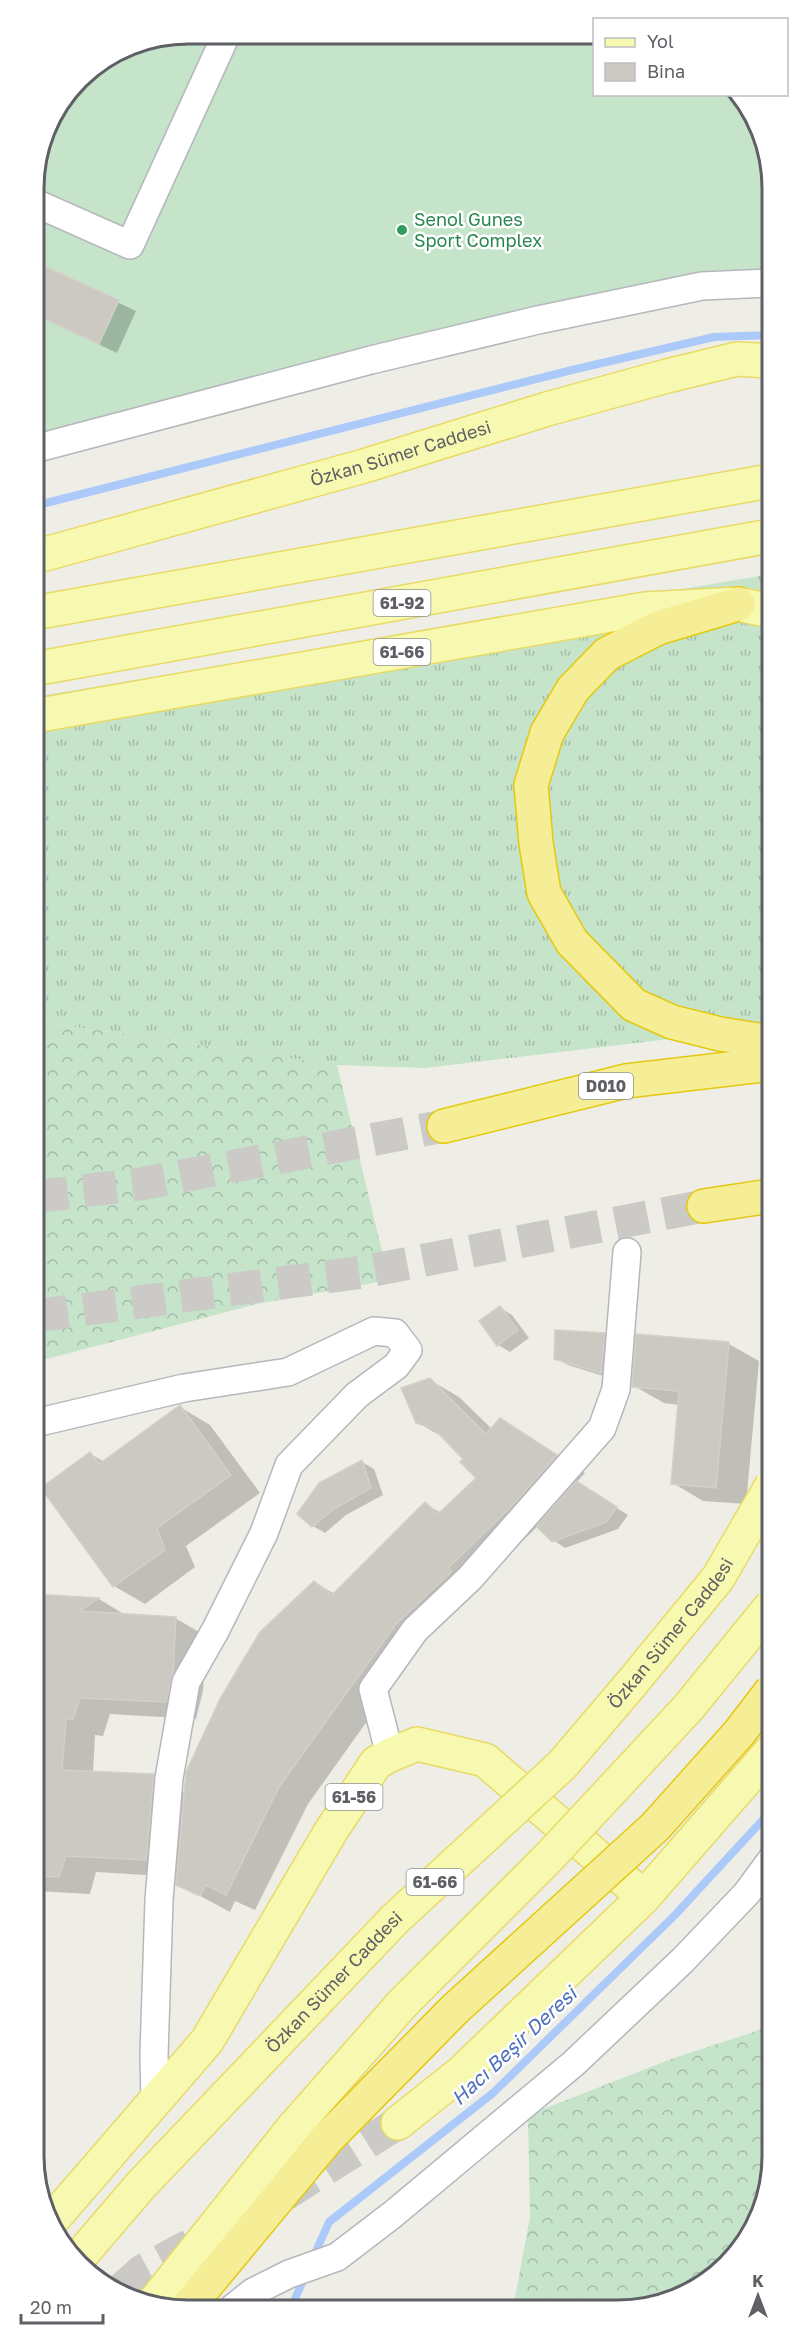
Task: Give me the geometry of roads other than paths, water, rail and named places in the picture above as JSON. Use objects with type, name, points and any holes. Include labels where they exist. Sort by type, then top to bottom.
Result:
[{"type":"highway","points":[[738,604],[658,628],[607,654],[573,689],[547,733],[531,784],[536,843],[544,893],[572,942],[634,1005],[672,1022],[720,1034],[762,1041]]},
{"type":"highway","name":"D010","points":[[444,1126],[626,1081],[762,1065]]},
{"type":"highway","points":[[704,1206],[762,1197]]},
{"type":"highway","points":[[193,2301],[327,2139],[455,2009],[655,1827],[739,1733],[762,1703]]},
{"type":"main road","name":"Özkan Sümer Caddesi","points":[[44,555],[364,466],[666,375],[737,359],[762,361]]},
{"type":"main road","points":[[44,611],[762,482]]},
{"type":"main road","name":"61-92","points":[[44,667],[762,538]]},
{"type":"main road","name":"61-66","points":[[44,714],[645,609],[738,604],[762,609]]},
{"type":"main road","name":"Özkan Sümer Caddesi","points":[[82,2254],[141,2185],[395,1919],[562,1765],[718,1578],[762,1502]]},
{"type":"main road","points":[[158,2298],[301,2119],[403,2003],[550,1856],[680,1716],[762,1617]]},
{"type":"main road","name":"61-56","points":[[56,2216],[207,2042],[331,1831],[376,1763],[390,1755],[417,1744],[485,1761],[644,1897]]},
{"type":"main road","points":[[398,2123],[462,2072],[644,1897],[762,1761]]},
{"type":"street","points":[[44,207],[130,245],[222,44]]},
{"type":"street","points":[[44,445],[371,360],[538,320],[702,286],[762,283]]},
{"type":"street","points":[[390,1755],[373,1689],[415,1630],[470,1578],[602,1428],[616,1389],[627,1252]]},
{"type":"street","points":[[44,1421],[184,1388],[288,1372],[374,1331],[395,1333],[408,1350],[396,1366],[357,1395],[289,1465],[264,1533],[215,1631],[186,1682],[169,1778],[159,1900],[154,2044],[155,2101]]},
{"type":"street","points":[[242,2301],[253,2292],[289,2274],[337,2257],[392,2215],[573,2064],[683,1960],[747,1893],[762,1873]]},
{"type":"waterway","points":[[44,503],[572,370],[714,337],[762,335]]},
{"type":"waterway","name":"Hacı Beşir Deresi","points":[[313,2258],[329,2222],[493,2093],[674,1916],[762,1821]]},
{"type":"waterway","name":"Hacı Beşir Deresi","points":[[294,2301],[305,2276]]},
{"type":"tunnel","points":[[44,1196],[140,1184],[444,1126]]},
{"type":"tunnel","points":[[44,1315],[363,1272],[704,1206]]},
{"type":"tunnel","points":[[284,2195],[398,2123]]},
{"type":"tunnel","points":[[125,2286],[142,2271],[209,2235]]},
{"type":"place","name":"Senol Gunes Sport Complex","points":[[402,230]]}]
